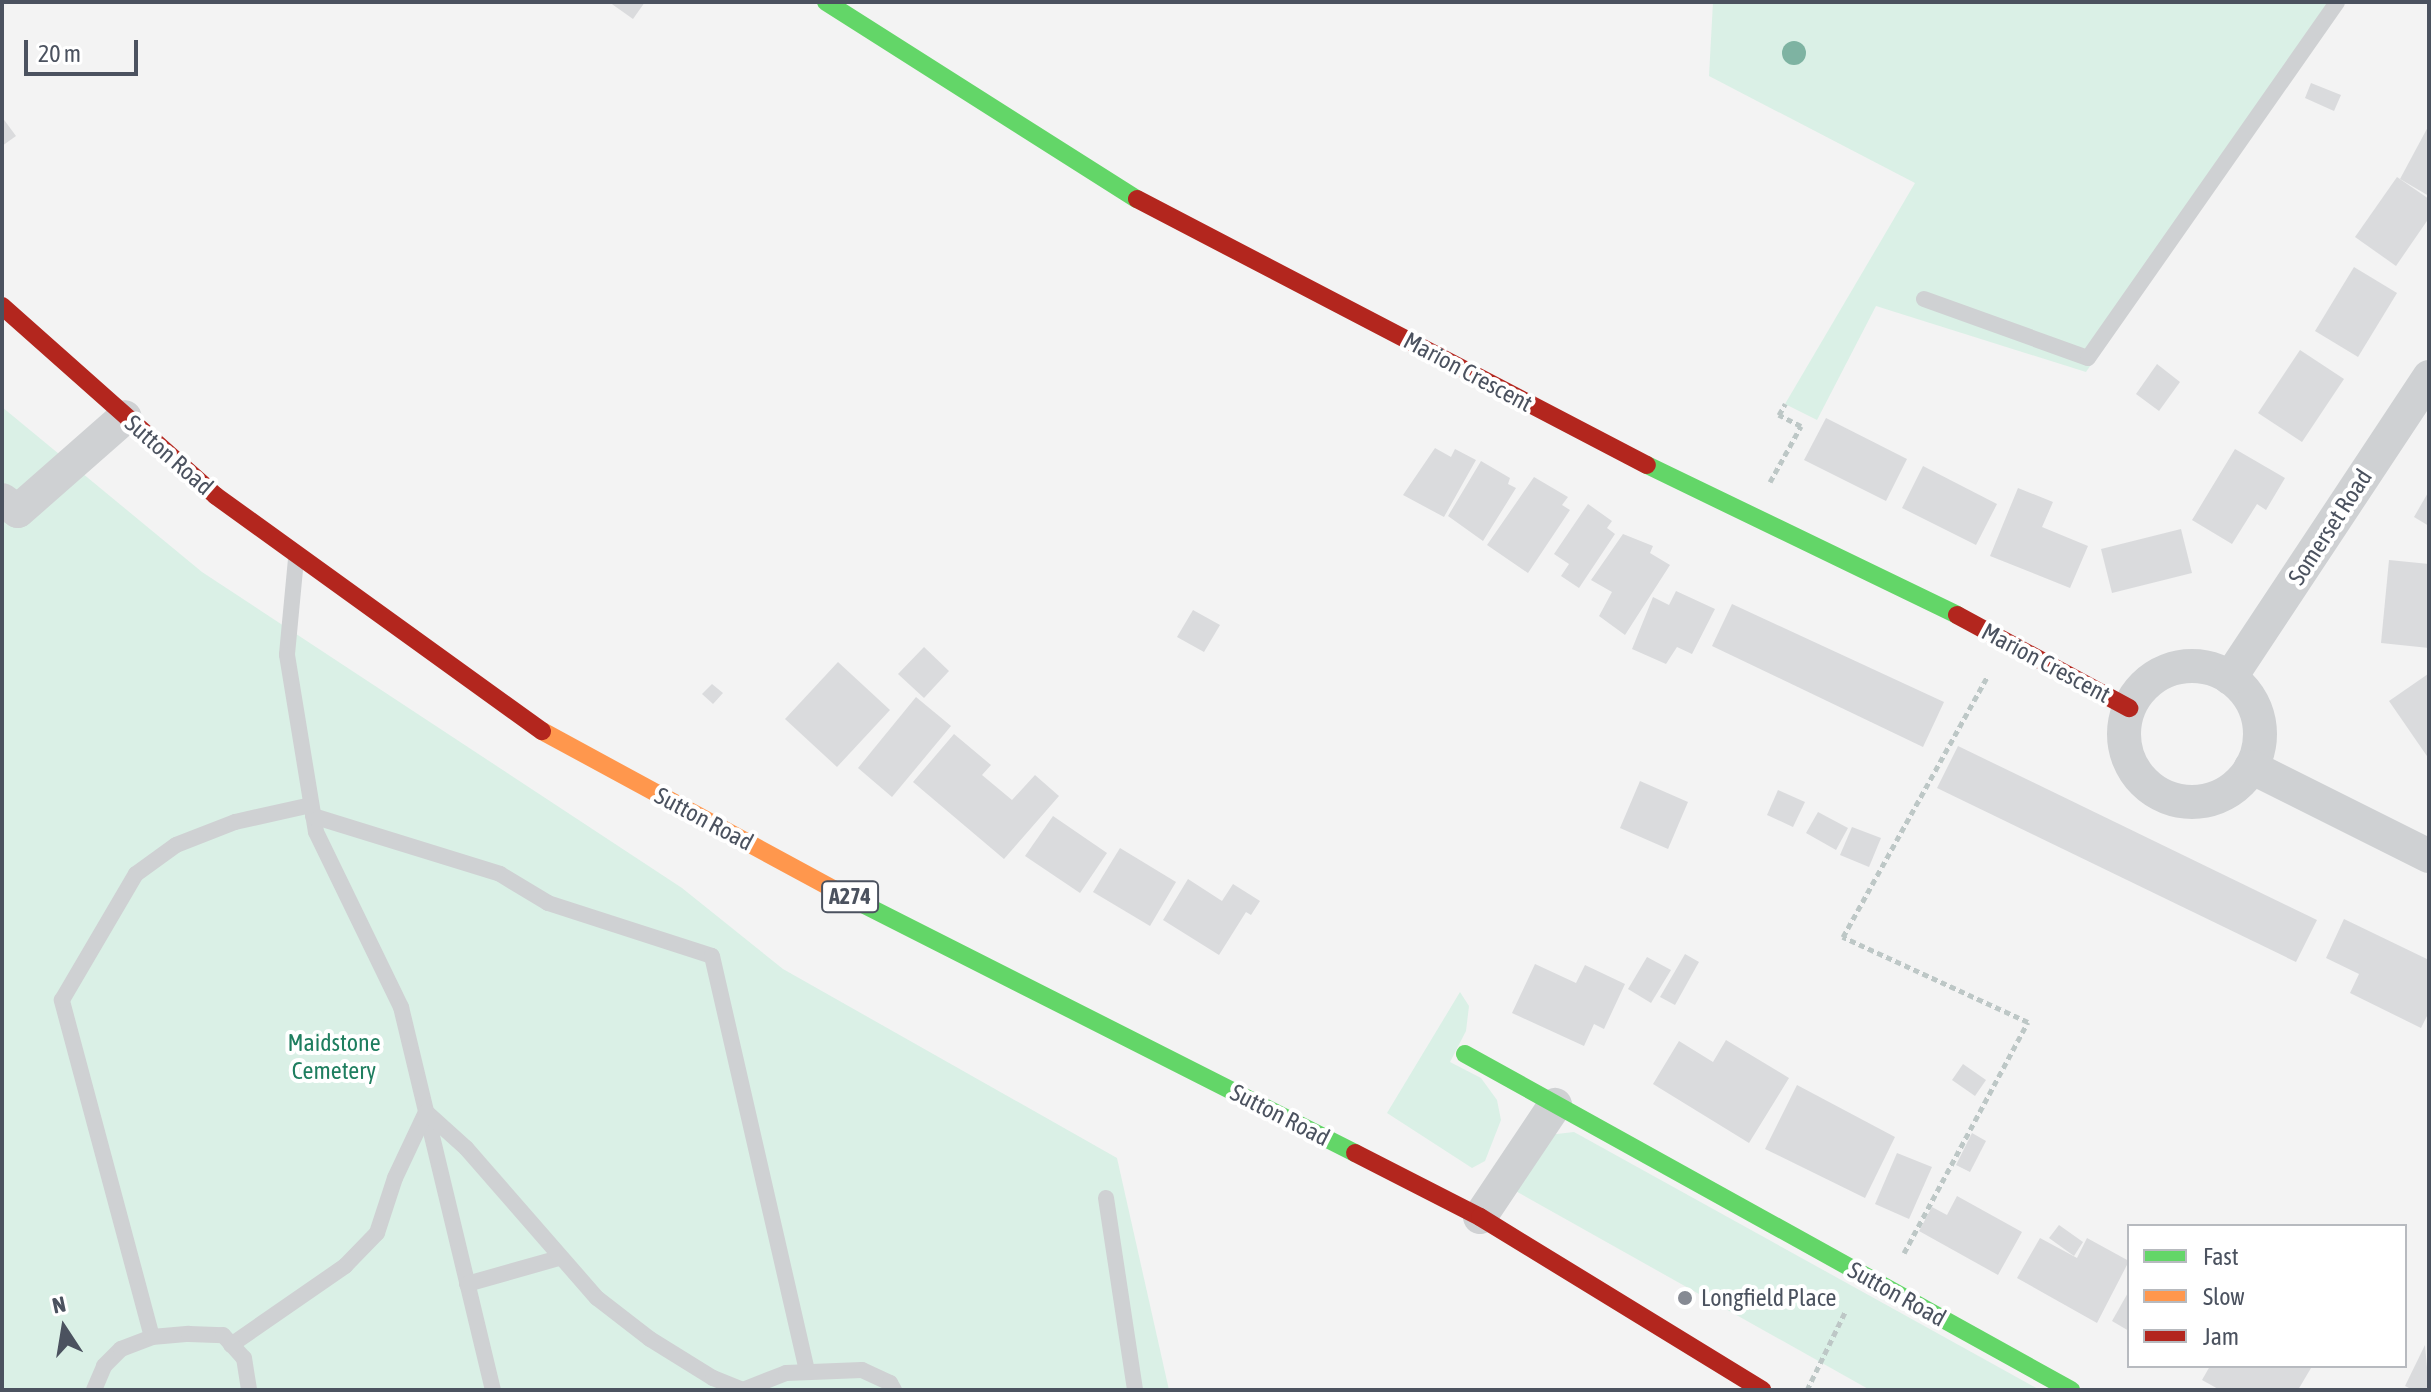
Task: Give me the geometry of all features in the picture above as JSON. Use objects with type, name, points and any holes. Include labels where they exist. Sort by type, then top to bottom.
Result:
[{"type":"street","name":"Marion Crescent","points":[[826,2],[1102,180],[1751,518],[2006,642],[2129,708]]},
{"type":"street","name":"Sutton Road","points":[[2,306],[125,417],[296,557],[535,727],[812,878],[1480,1217],[1762,1390]]},
{"type":"street","name":"Somerset Road","points":[[2230,678],[2429,377]]},
{"type":"street","points":[[2,500],[18,511],[125,417]]},
{"type":"street","name":"Marion Crescent","points":[[2230,678],[2207,668],[2181,667],[2150,681],[2129,708],[2124,740],[2129,761],[2157,793],[2188,802],[2210,800],[2238,784],[2251,767]]},
{"type":"street","points":[[2230,678],[2252,702],[2259,724],[2251,767],[2429,856]]},
{"type":"street","name":"Sutton Road","points":[[1465,1054],[2071,1390]]},
{"type":"street","points":[[1480,1217],[1555,1105]]},
{"type":"lane","points":[[1924,299],[2088,358],[2337,2]]},
{"type":"lane","points":[[296,557],[287,655],[312,810],[401,1007],[493,1390]]},
{"type":"lane","points":[[152,1337],[62,1000],[136,874],[176,845],[235,822],[312,810],[500,874],[548,903],[712,956],[807,1371]]},
{"type":"lane","points":[[426,1112],[466,1148],[559,1258],[640,1331],[713,1378],[743,1390],[807,1371],[862,1370],[890,1383],[894,1390]]},
{"type":"lane","points":[[231,1345],[345,1266],[377,1233],[395,1178],[426,1112]]},
{"type":"lane","points":[[1106,1198],[1135,1390]]},
{"type":"lane","points":[[467,1284],[559,1258]]},
{"type":"lane","points":[[94,1390],[104,1366],[121,1349],[152,1337],[223,1335],[244,1358],[249,1390]]},
{"type":"path","points":[[1751,518],[1801,426],[1779,415],[1785,404]]},
{"type":"path","points":[[1886,1288],[2028,1022],[1843,937],[2006,642]]},
{"type":"path","points":[[1807,1390],[1864,1275]]},
{"type":"green space","points":[[1713,2],[2339,2],[2086,372],[1876,306],[1817,420],[1785,404],[1915,183],[1709,76]]},
{"type":"green space","name":"Maidstone Cemetery","points":[[2,407],[202,572],[682,888],[783,969],[1117,1158],[1169,1390],[2,1390]]},
{"type":"green space","points":[[1460,992],[1469,1006],[1466,1031],[1450,1062],[1481,1078],[1497,1100],[1501,1120],[1485,1161],[1472,1168],[1387,1113]]},
{"type":"green space","points":[[1574,1132],[2040,1390],[1870,1390],[1512,1189],[1548,1135]]},
{"type":"building","points":[[609,2],[645,2],[633,19]]},
{"type":"building","points":[[2311,83],[2341,95],[2334,111],[2305,98]]},
{"type":"building","points":[[2,117],[16,136],[2,146]]},
{"type":"building","points":[[2429,125],[2429,196],[2400,179]]},
{"type":"building","points":[[2397,177],[2429,199],[2429,218],[2396,266],[2355,237]]},
{"type":"building","points":[[2354,267],[2397,293],[2358,357],[2315,331]]},
{"type":"building","points":[[2300,350],[2344,379],[2302,442],[2258,413]]},
{"type":"building","points":[[2157,364],[2180,382],[2159,411],[2136,394]]},
{"type":"building","points":[[1826,418],[1907,459],[1886,501],[1804,460]]},
{"type":"building","points":[[1435,448],[1451,457],[1455,449],[1476,460],[1444,517],[1403,495]]},
{"type":"building","points":[[2235,449],[2285,478],[2266,510],[2257,504],[2232,544],[2192,520]]},
{"type":"building","points":[[1481,461],[1510,478],[1508,484],[1516,488],[1483,541],[1448,516]]},
{"type":"building","points":[[1923,466],[1997,504],[1976,545],[1902,508]]},
{"type":"building","points":[[1534,477],[1568,497],[1562,505],[1570,510],[1528,573],[1487,545]]},
{"type":"building","points":[[2018,488],[2053,502],[2042,527],[2088,546],[2070,588],[1990,556]]},
{"type":"building","points":[[2429,491],[2429,526],[2414,517]]},
{"type":"building","points":[[1588,504],[1612,521],[1607,528],[1615,534],[1579,588],[1561,576],[1569,564],[1554,554]]},
{"type":"building","points":[[2181,529],[2192,573],[2112,593],[2101,549]]},
{"type":"building","points":[[1623,534],[1653,546],[1650,553],[1670,565],[1625,635],[1599,616],[1612,592],[1591,580]]},
{"type":"building","points":[[2389,560],[2429,564],[2429,648],[2381,643]]},
{"type":"building","points":[[1676,591],[1715,609],[1692,654],[1677,647],[1666,664],[1632,649],[1653,597],[1669,605]]},
{"type":"building","points":[[1732,604],[1944,702],[1923,747],[1712,646]]},
{"type":"building","points":[[1193,610],[1220,625],[1204,652],[1177,637]]},
{"type":"building","points":[[924,647],[949,671],[924,698],[898,674]]},
{"type":"building","points":[[838,662],[890,710],[837,767],[785,719]]},
{"type":"building","points":[[2429,675],[2429,759],[2389,701]]},
{"type":"building","points":[[712,684],[723,693],[713,704],[702,694]]},
{"type":"building","points":[[916,697],[951,726],[892,797],[858,768]]},
{"type":"building","points":[[954,734],[991,765],[982,775],[1012,800],[1035,775],[1059,796],[1004,859],[913,782]]},
{"type":"building","points":[[1958,746],[2317,920],[2296,962],[1937,788]]},
{"type":"building","points":[[1640,781],[1688,802],[1668,849],[1620,828]]},
{"type":"building","points":[[1778,790],[1805,802],[1793,827],[1767,815]]},
{"type":"building","points":[[1818,812],[1848,828],[1836,850],[1806,833]]},
{"type":"building","points":[[1053,816],[1107,853],[1080,893],[1025,856]]},
{"type":"building","points":[[1852,827],[1881,838],[1869,867],[1840,855]]},
{"type":"building","points":[[1120,848],[1176,882],[1150,926],[1093,892]]},
{"type":"building","points":[[1188,879],[1222,901],[1233,884],[1260,901],[1251,915],[1246,912],[1219,955],[1163,920]]},
{"type":"building","points":[[2344,919],[2429,960],[2429,1012],[2421,1028],[2350,993],[2359,974],[2326,958]]},
{"type":"building","points":[[1685,954],[1699,962],[1675,1005],[1660,997]]},
{"type":"building","points":[[1647,957],[1671,970],[1651,1003],[1628,989]]},
{"type":"building","points":[[1535,964],[1576,983],[1585,965],[1625,984],[1604,1029],[1594,1024],[1584,1046],[1512,1013]]},
{"type":"building","points":[[1726,1040],[1789,1078],[1749,1143],[1653,1084],[1679,1041],[1713,1062]]},
{"type":"building","points":[[1963,1064],[1986,1080],[1975,1096],[1952,1080]]},
{"type":"building","points":[[1797,1085],[1895,1137],[1865,1198],[1765,1149]]},
{"type":"building","points":[[1972,1133],[1986,1141],[1970,1172],[1956,1165]]},
{"type":"building","points":[[1897,1153],[1932,1167],[1909,1219],[1875,1204]]},
{"type":"building","points":[[1957,1196],[2022,1232],[1998,1275],[1919,1231],[1932,1207],[1947,1215]]},
{"type":"building","points":[[2059,1225],[2083,1242],[2074,1256],[2049,1238]]},
{"type":"building","points":[[2040,1238],[2077,1258],[2087,1238],[2127,1260],[2097,1323],[2017,1278]]},
{"type":"building","points":[[2127,1295],[2127,1330],[2112,1321]]},
{"type":"building","points":[[2425,1345],[2429,1390],[2413,1390],[2405,1386]]},
{"type":"building","points":[[2209,1368],[2311,1368],[2298,1390],[2220,1390],[2202,1380]]},
{"type":"traffic: fast","points":[[826,2],[1137,199]]},
{"type":"traffic: fast","points":[[1647,465],[1957,615]]},
{"type":"traffic: fast","points":[[833,889],[1355,1153]]},
{"type":"traffic: fast","points":[[1465,1054],[2071,1390]]},
{"type":"traffic: slow","points":[[542,731],[833,889]]},
{"type":"traffic: jam","points":[[1137,199],[1647,465]]},
{"type":"traffic: jam","points":[[2,306],[216,496],[542,731]]},
{"type":"traffic: jam","points":[[1957,615],[2129,708]]},
{"type":"traffic: jam","points":[[1355,1153],[1480,1217],[1762,1390]]},
{"type":"place","name":"Longfield Place","points":[[1685,1298]]}]
